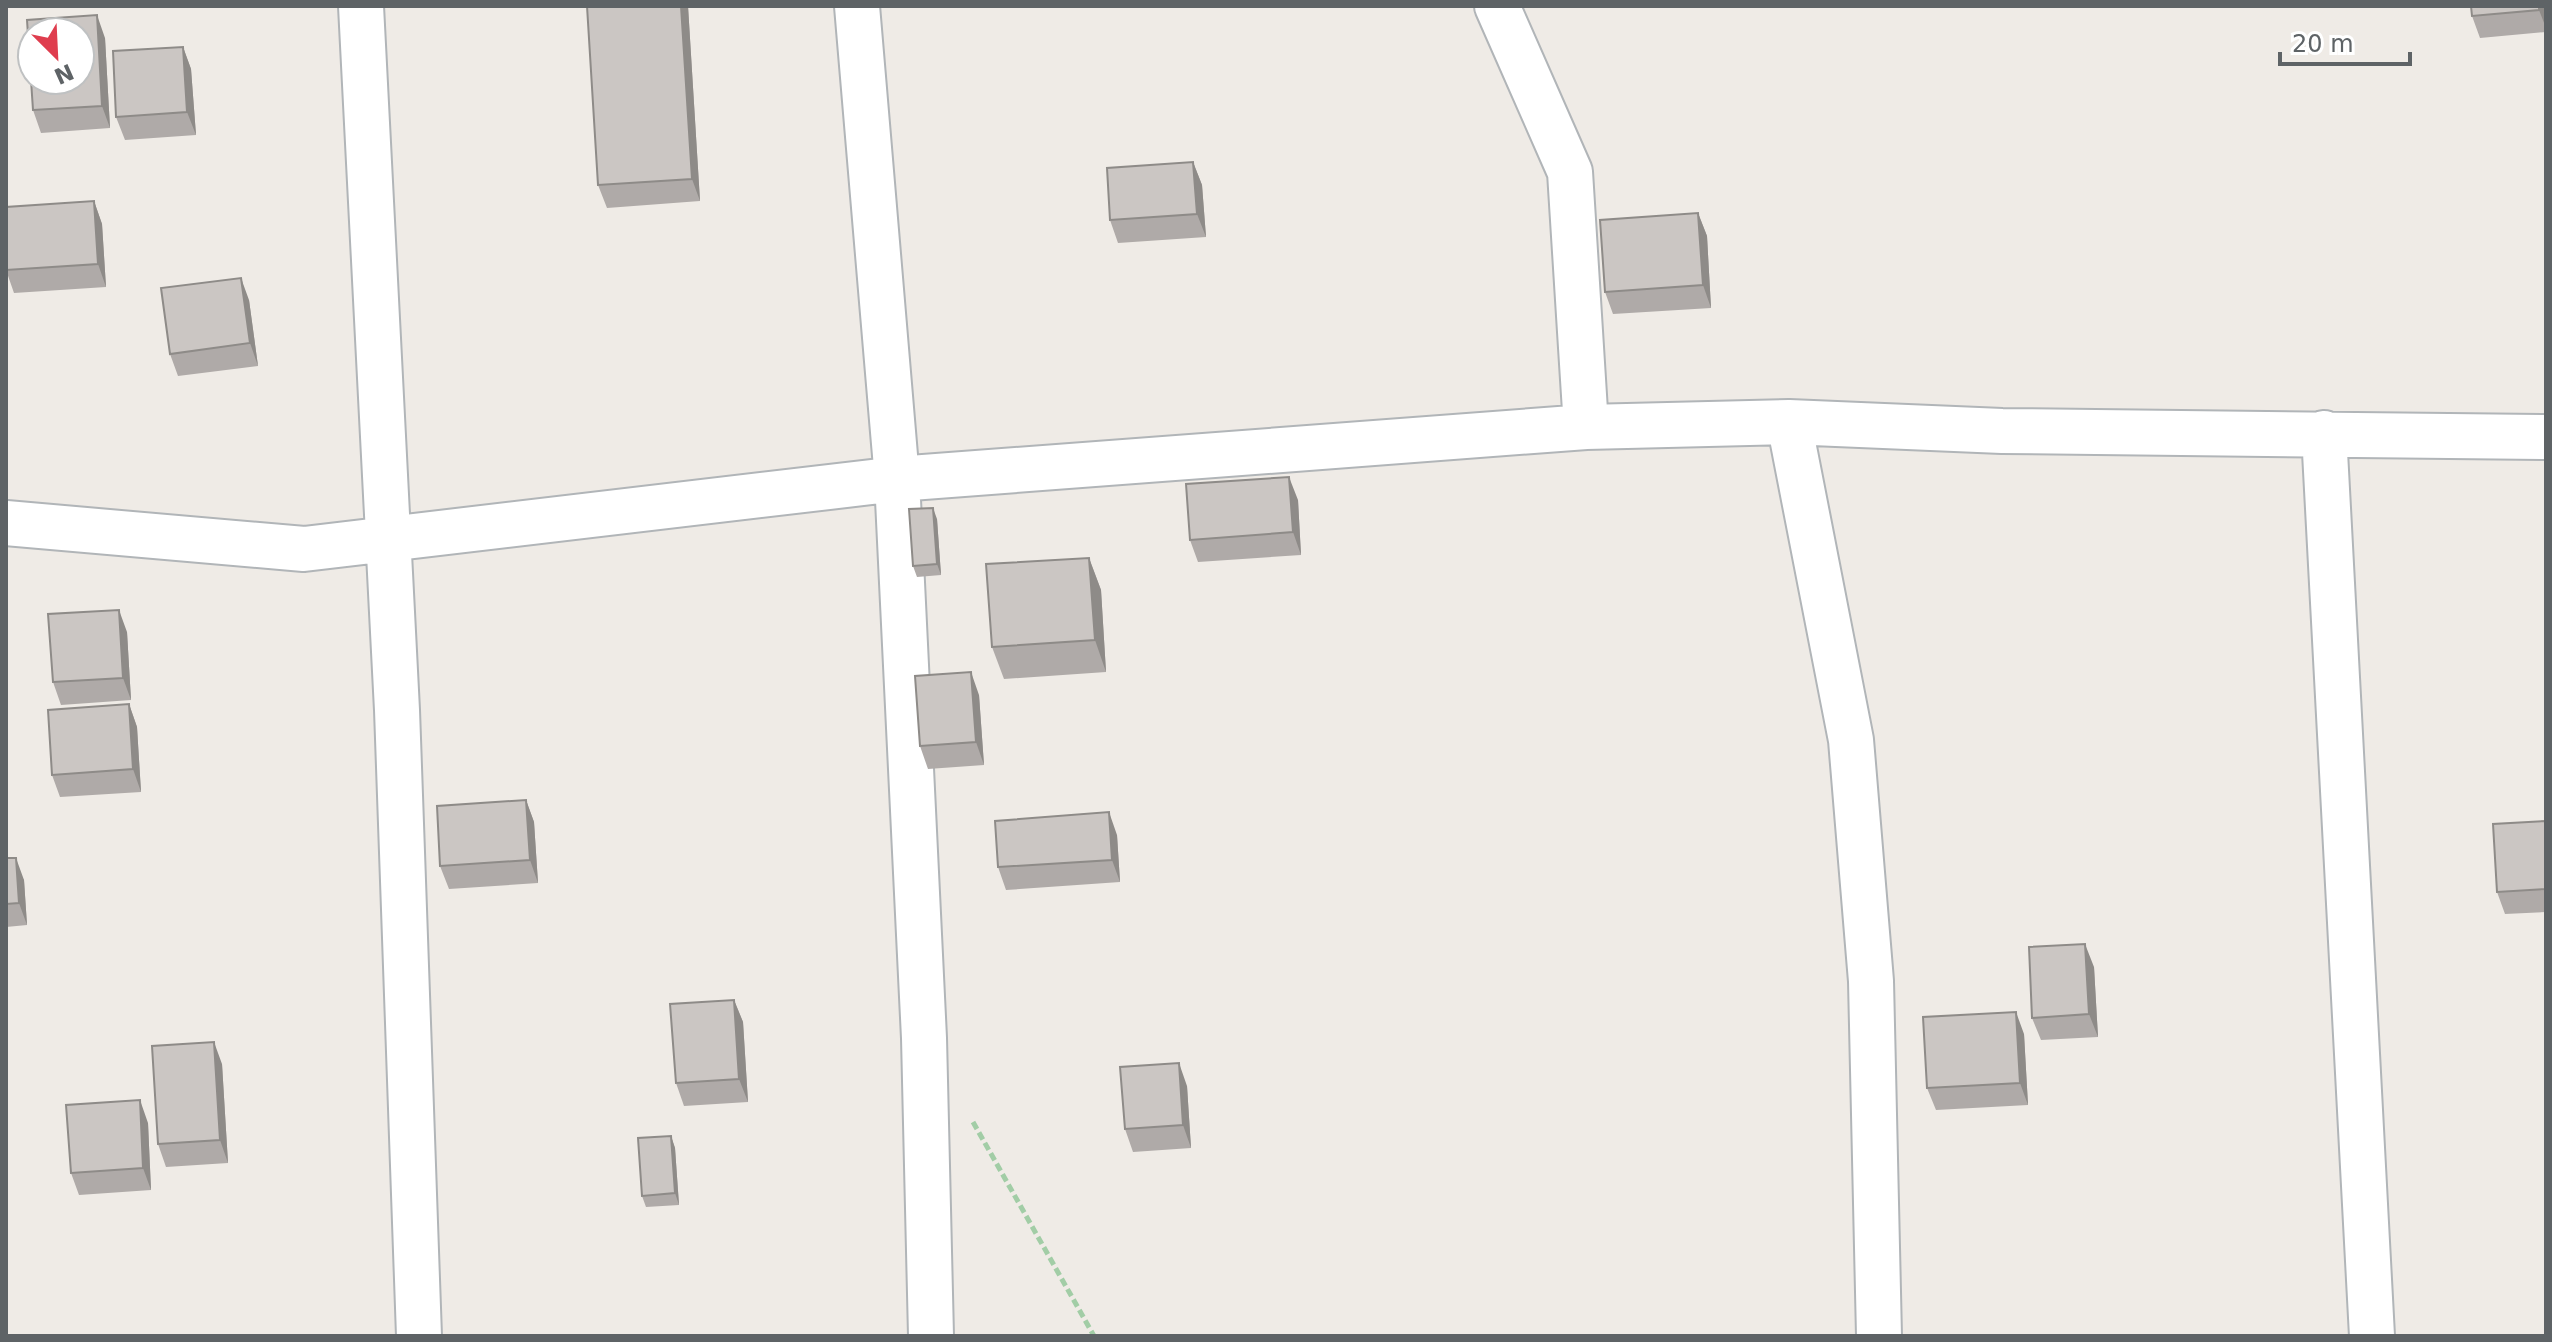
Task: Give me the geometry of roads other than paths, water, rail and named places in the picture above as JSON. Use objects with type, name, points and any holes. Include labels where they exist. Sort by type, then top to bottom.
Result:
[{"type":"street","points":[[361,6],[397,710],[419,1336]]},
{"type":"street","points":[[857,6],[897,479],[924,1038],[931,1336]]},
{"type":"street","points":[[1497,6],[1570,172],[1586,427]]},
{"type":"street","points":[[6,523],[304,549],[897,479],[1586,427],[1789,422],[2002,431],[2546,437]]},
{"type":"street","points":[[1789,422],[1851,740],[1871,981],[1879,1336]]},
{"type":"street","points":[[2324,433],[2372,1336]]}]
